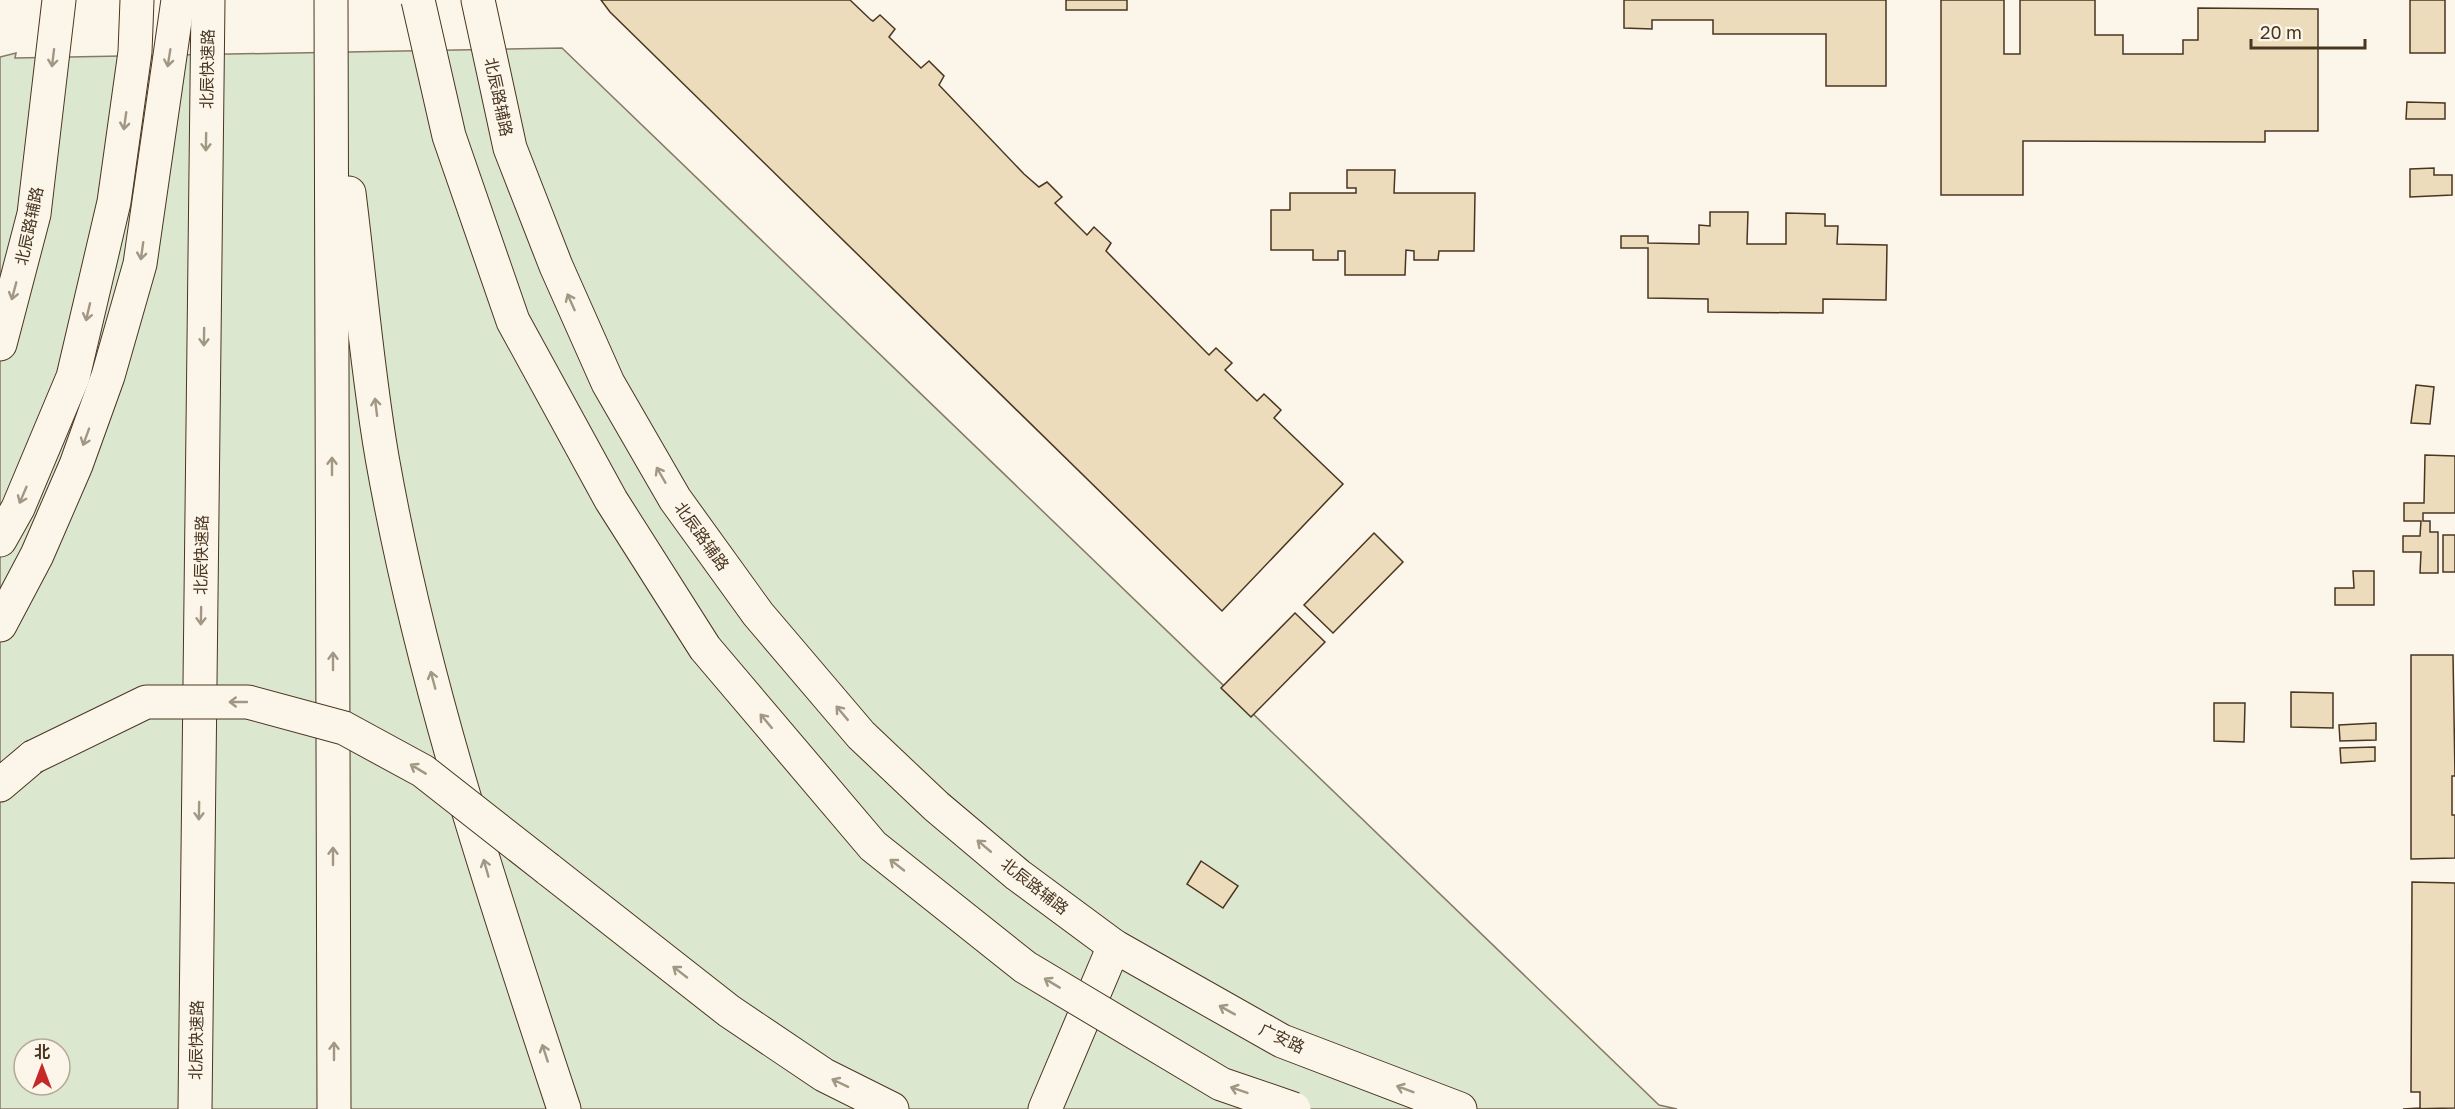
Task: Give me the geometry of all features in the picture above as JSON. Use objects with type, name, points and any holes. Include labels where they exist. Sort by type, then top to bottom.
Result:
[{"type":"main road","name":"北辰路辅路","points":[[0,344],[34,214],[59,0]]},
{"type":"main road","points":[[0,540],[18,508],[73,377],[114,202],[135,52],[137,0]]},
{"type":"main road","points":[[0,625],[37,555],[76,465],[108,376],[140,264],[178,0]]},
{"type":"main road","name":"北辰快速路","points":[[195,1109],[208,0]]},
{"type":"main road","points":[[330,0],[334,1109]]},
{"type":"main road","points":[[418,0],[449,136],[513,321],[611,500],[705,648],[873,846],[1025,967],[1221,1084],[1294,1109]]},
{"type":"main road","name":"北辰路辅路","points":[[478,0],[510,148],[556,267],[608,383],[675,499],[758,614],[861,735],[936,806],[1018,875],[1114,946]]},
{"type":"main road","points":[[331,52],[382,455],[408,586],[498,911],[564,1109]]},
{"type":"main road","points":[[0,785],[33,757],[146,702],[248,702],[344,728],[423,771],[729,1011],[824,1075],[892,1109]]},
{"type":"main road","points":[[1045,1109],[1114,946]]},
{"type":"main road","name":"广安路","points":[[1114,946],[1282,1041],[1460,1109]]},
{"type":"green space","points":[[562,48],[1659,1105],[1677,1109],[0,1109],[0,57],[16,53],[15,58]]},
{"type":"building","points":[[601,0],[850,0],[873,21],[880,15],[895,29],[889,37],[921,68],[929,61],[944,76],[939,85],[1024,174],[1039,187],[1047,182],[1062,197],[1055,203],[1087,235],[1094,227],[1111,243],[1106,251],[1209,355],[1216,348],[1232,363],[1225,370],[1257,401],[1264,394],[1281,410],[1274,418],[1343,484],[1222,611],[610,12]]},
{"type":"building","points":[[1066,0],[1127,0],[1127,10],[1066,10]]},
{"type":"building","points":[[1624,0],[1886,0],[1886,86],[1826,86],[1826,34],[1713,34],[1713,20],[1652,20],[1652,29],[1624,28]]},
{"type":"building","points":[[1941,0],[2004,0],[2004,54],[2020,54],[2020,0],[2095,0],[2095,35],[2123,35],[2123,54],[2183,54],[2183,40],[2198,40],[2198,8],[2318,9],[2318,131],[2265,131],[2265,142],[2023,141],[2023,195],[1941,195]]},
{"type":"building","points":[[2410,0],[2445,0],[2445,53],[2410,53]]},
{"type":"building","points":[[2407,102],[2445,103],[2445,119],[2406,119]]},
{"type":"building","points":[[2434,168],[2434,175],[2452,175],[2452,195],[2410,197],[2410,169]]},
{"type":"building","points":[[1347,170],[1395,170],[1394,193],[1475,193],[1474,251],[1439,251],[1438,260],[1414,260],[1414,251],[1406,250],[1405,275],[1345,275],[1345,251],[1338,251],[1338,260],[1313,260],[1313,250],[1271,250],[1271,210],[1290,210],[1290,193],[1356,193],[1356,188],[1347,188]]},
{"type":"building","points":[[1710,212],[1748,212],[1747,244],[1786,244],[1786,213],[1825,214],[1825,226],[1838,226],[1837,244],[1887,245],[1886,300],[1823,299],[1823,313],[1708,312],[1708,299],[1648,298],[1648,248],[1621,248],[1621,236],[1648,236],[1648,243],[1699,244],[1699,225],[1710,226]]},
{"type":"building","points":[[2416,385],[2434,387],[2430,424],[2411,423]]},
{"type":"building","points":[[2425,455],[2455,456],[2455,513],[2423,513],[2423,521],[2430,521],[2430,532],[2438,532],[2438,573],[2420,573],[2421,552],[2403,552],[2403,536],[2420,536],[2421,521],[2404,521],[2404,503],[2424,503]]},
{"type":"building","points":[[1374,533],[1403,562],[1333,633],[1304,605]]},
{"type":"building","points":[[2443,535],[2455,535],[2455,572],[2443,572]]},
{"type":"building","points":[[2353,571],[2374,571],[2374,605],[2335,605],[2335,588],[2354,588]]},
{"type":"building","points":[[1295,613],[1325,642],[1251,717],[1221,688]]},
{"type":"building","points":[[2411,655],[2453,655],[2455,776],[2452,776],[2452,815],[2455,815],[2455,858],[2411,859]]},
{"type":"building","points":[[2291,692],[2333,693],[2333,728],[2291,727]]},
{"type":"building","points":[[2214,703],[2245,703],[2244,742],[2214,741]]},
{"type":"building","points":[[2376,723],[2376,740],[2340,741],[2339,725]]},
{"type":"building","points":[[2375,747],[2375,761],[2341,763],[2340,748]]},
{"type":"building","points":[[1201,861],[1238,886],[1223,908],[1187,884]]},
{"type":"building","points":[[2412,882],[2455,883],[2455,1108],[2403,1109],[2420,1108],[2420,1092],[2411,1092]]}]
